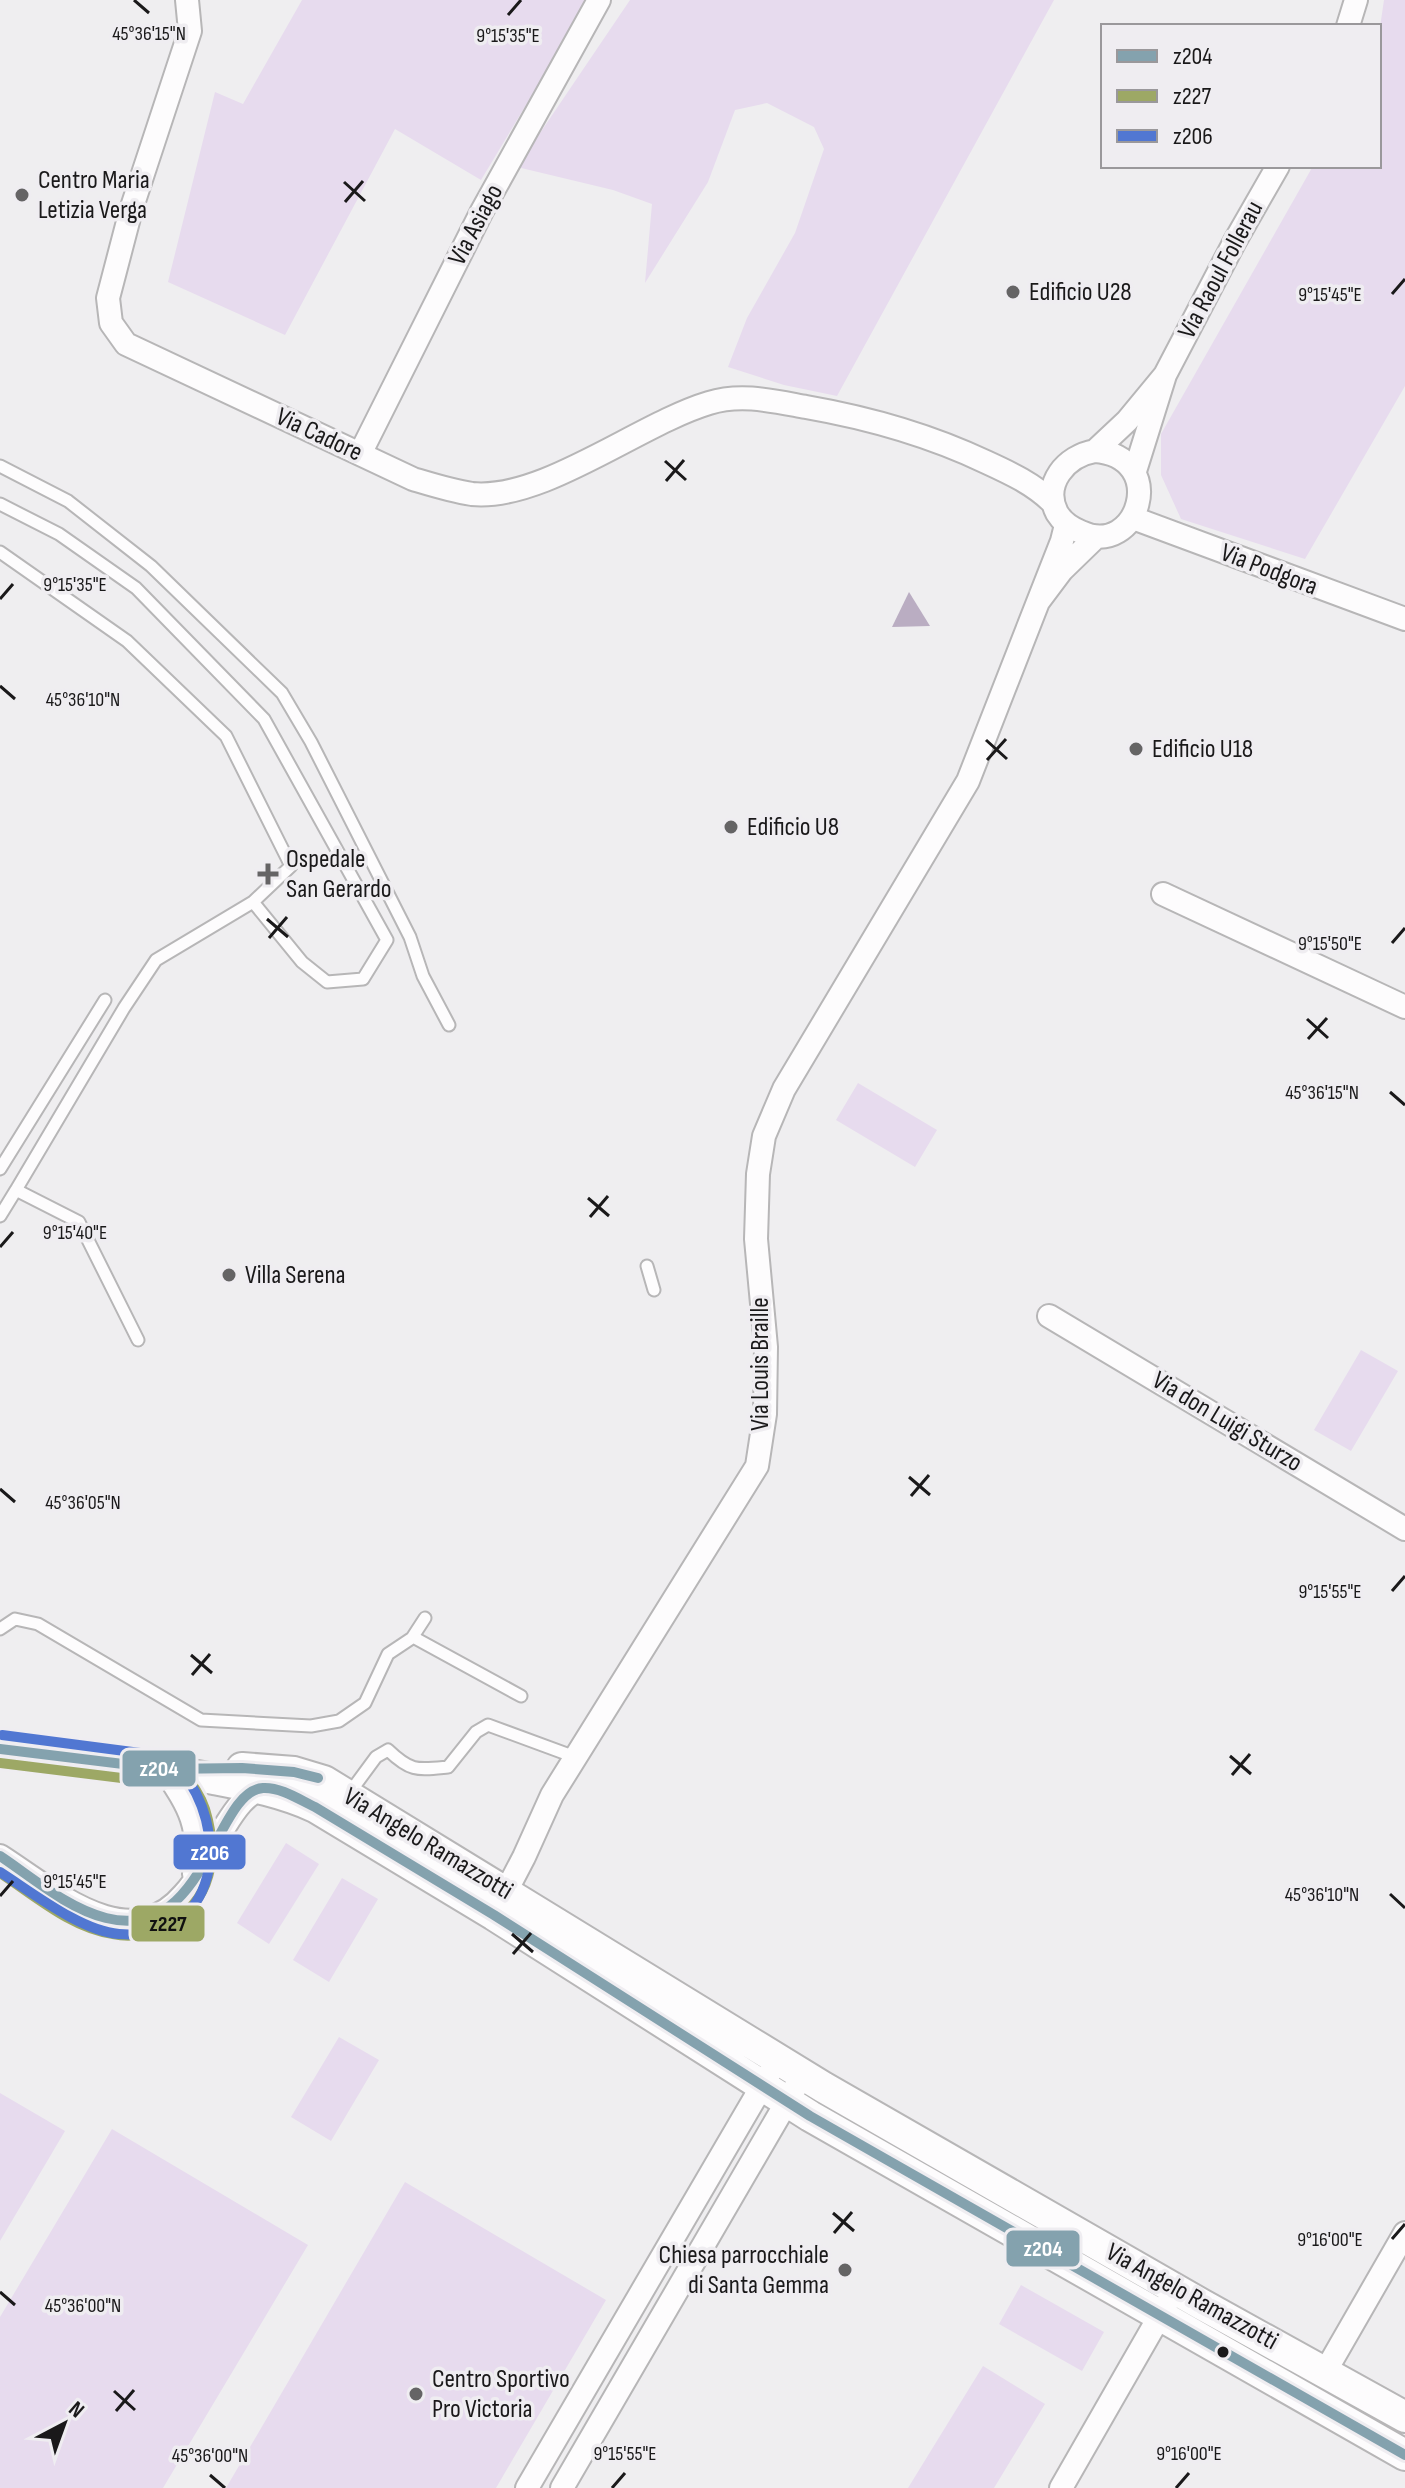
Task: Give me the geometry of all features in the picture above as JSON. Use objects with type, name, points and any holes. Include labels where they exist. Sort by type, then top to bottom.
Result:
[{"type":"street","name":"Via Cadore","points":[[187,0],[190,31],[131,210],[108,298],[111,323],[126,344],[413,479],[445,489],[475,494],[522,489],[660,422],[712,402],[739,397],[861,416],[923,435],[1012,474],[1053,503]]},
{"type":"street","name":"Via Asiago","points":[[360,454],[482,211],[599,0]]},
{"type":"street","points":[[1349,24],[1356,0]]},
{"type":"street","name":"Via Raoul Follerau","points":[[1135,471],[1165,375],[1277,168]]},
{"type":"street","name":"Via Raoul Follerau","points":[[1095,451],[1127,421],[1165,375]]},
{"type":"street","points":[[1084,452],[1107,452],[1124,460],[1135,471],[1140,487],[1139,502],[1133,518],[1119,531],[1096,537],[1066,525],[1058,515],[1053,503],[1053,487],[1060,471],[1071,459],[1084,452]]},
{"type":"street","name":"Via Podgora","points":[[1133,518],[1405,619]]},
{"type":"street","points":[[1038,602],[1066,525]]},
{"type":"street","points":[[1038,602],[1062,570],[1096,537]]},
{"type":"street","name":"Via Louis Braille","points":[[500,1903],[552,1795],[757,1466],[765,1414],[766,1347],[756,1239],[758,1174],[764,1136],[784,1089],[968,781],[1038,602]]},
{"type":"street","points":[[1163,894],[1405,1007]]},
{"type":"street","name":"Via don Luigi Sturzo","points":[[1049,1316],[1405,1529]]},
{"type":"street","points":[[0,1749],[164,1769],[189,1807],[196,1863],[193,1883]]},
{"type":"street","name":"Via Angelo Ramazzotti","points":[[164,1769],[242,1768],[294,1772],[311,1775],[348,1795],[774,2094],[1405,2455]]},
{"type":"street","name":"Via Angelo Ramazzotti","points":[[164,1769],[291,1796],[500,1903],[777,2058],[1174,2289],[1405,2417]]},
{"type":"street","points":[[0,1856],[82,1908],[107,1919],[133,1922],[157,1915],[177,1902],[193,1883],[219,1835],[244,1800],[254,1791],[264,1788]]},
{"type":"street","points":[[562,2488],[774,2094],[777,2058]]},
{"type":"street","points":[[527,2488],[774,2094],[803,2075]]},
{"type":"street","points":[[1325,2372],[1405,2233]]},
{"type":"street","points":[[1061,2488],[1174,2289]]},
{"type":"lane","points":[[0,466],[68,501],[151,566],[282,693],[311,742],[389,895],[410,937],[423,976],[449,1025]]},
{"type":"lane","points":[[0,504],[59,534],[136,588],[264,719],[387,940],[363,979],[327,982],[302,962],[253,902]]},
{"type":"lane","points":[[0,552],[127,641],[226,736],[291,866],[253,902],[156,960],[0,1216]]},
{"type":"lane","points":[[0,1169],[105,1000]]},
{"type":"lane","points":[[16,1190],[79,1222],[138,1340]]},
{"type":"lane","points":[[647,1266],[654,1290]]},
{"type":"lane","points":[[0,1629],[15,1619],[38,1624],[201,1720],[311,1726],[339,1721],[365,1703],[388,1654],[413,1637],[425,1618]]},
{"type":"lane","points":[[413,1637],[521,1696]]},
{"type":"lane","points":[[348,1795],[376,1757],[388,1750],[404,1765],[421,1770],[448,1767],[476,1732],[488,1725],[575,1757]]},
{"type":"shaded area","points":[[302,0],[589,0],[481,180],[395,129],[285,335],[168,282],[215,92],[243,104]]},
{"type":"shaded area","points":[[630,0],[1054,0],[837,396],[784,385],[728,367],[747,318],[795,233],[824,149],[814,127],[767,103],[735,110],[708,182],[645,283],[652,204],[613,190],[517,167]]},
{"type":"shaded area","points":[[1384,0],[1405,0],[1405,386],[1305,559],[1181,519],[1161,475],[1161,434],[1312,168],[1381,168],[1380,24]]},
{"type":"shaded area","points":[[909,592],[930,626],[892,627]]},
{"type":"shaded area","points":[[858,1083],[937,1130],[915,1167],[836,1120]]},
{"type":"shaded area","points":[[1361,1350],[1398,1371],[1351,1451],[1314,1430]]},
{"type":"shaded area","points":[[286,1843],[319,1864],[269,1944],[237,1923]]},
{"type":"shaded area","points":[[342,1878],[378,1899],[329,1982],[293,1960]]},
{"type":"shaded area","points":[[339,2037],[379,2060],[331,2141],[291,2117]]},
{"type":"shaded area","points":[[0,2093],[65,2131],[0,2241]]},
{"type":"shaded area","points":[[112,2129],[308,2245],[163,2488],[0,2488],[0,2317]]},
{"type":"shaded area","name":"Centro Sportivo Pro Victoria","points":[[405,2182],[606,2300],[496,2488],[226,2488]]},
{"type":"shaded area","points":[[1021,2285],[1104,2332],[1082,2371],[999,2324]]},
{"type":"shaded area","points":[[983,2366],[1045,2404],[994,2488],[908,2488]]},
{"type":"transit line","name":"z206","points":[[0,1872],[73,1919],[119,1934],[150,1932],[175,1922],[193,1906],[205,1885],[210,1860],[209,1834],[202,1807],[189,1781],[171,1757],[2,1735]]},
{"type":"transit line","name":"z204","points":[[0,1749],[164,1769],[242,1768],[294,1772],[318,1778]]},
{"type":"transit line","name":"z227","points":[[0,1873],[54,1910],[97,1931],[127,1936],[140,1934],[160,1928],[182,1915],[203,1890],[211,1860],[211,1843],[202,1802],[176,1762]]},
{"type":"transit line","name":"z227","points":[[0,1763],[162,1783]]},
{"type":"transit line","name":"z204","points":[[0,1856],[78,1907],[106,1918],[140,1920],[166,1909],[187,1889],[246,1795],[263,1788],[290,1794],[494,1915],[810,2116],[1405,2455]]},
{"type":"place","name":"Centro Maria Letizia Verga","points":[[22,195]]},
{"type":"place","name":"Edificio U28","points":[[1013,292]]},
{"type":"place","name":"Edificio U18","points":[[1136,749]]},
{"type":"place","name":"Edificio U8","points":[[731,827]]},
{"type":"place","name":"Ospedale San Gerardo","points":[[268,874]]},
{"type":"place","name":"Villa Serena","points":[[229,1275]]},
{"type":"place","name":"Chiesa parrocchiale di Santa Gemma","points":[[845,2270]]},
{"type":"place","name":"Centro Sportivo Pro Victoria","points":[[416,2394]]}]
